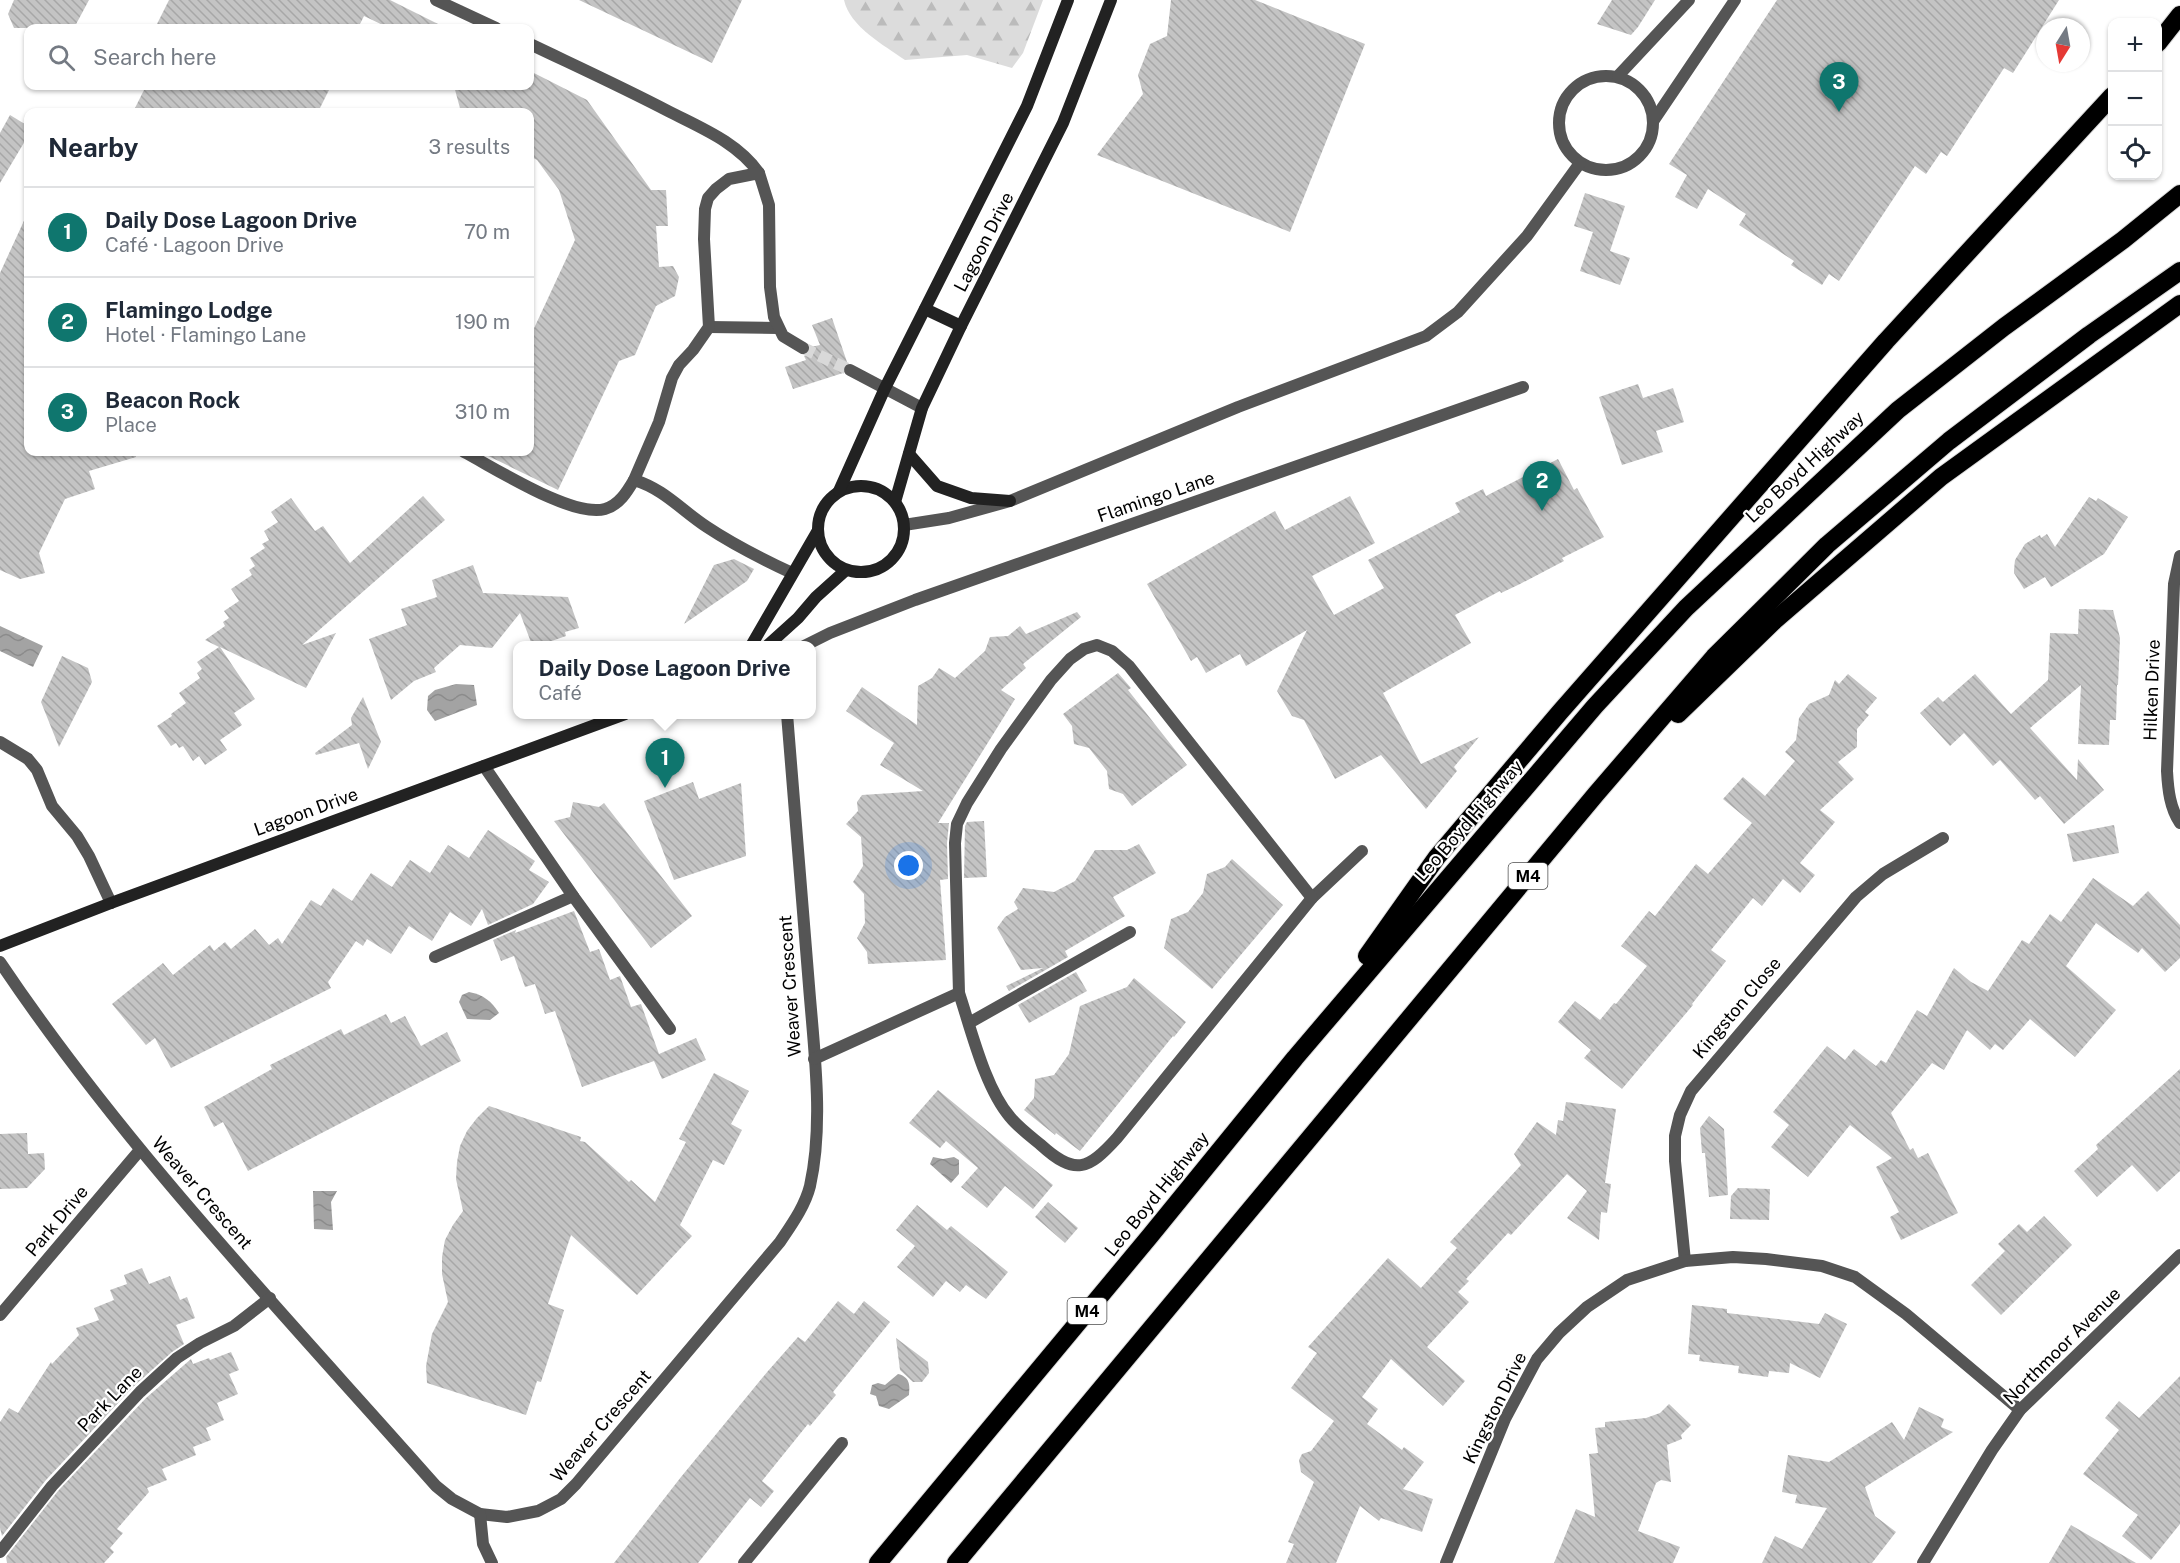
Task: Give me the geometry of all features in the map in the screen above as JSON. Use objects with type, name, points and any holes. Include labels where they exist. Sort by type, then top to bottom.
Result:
[{"type":"highway","points":[[2162,37],[2180,15]]},
{"type":"highway","points":[[1295,1058],[1437,858],[1552,721],[1887,341],[2108,100]]},
{"type":"highway","name":"Leo Boyd Highway","points":[[878,1563],[1295,1058],[1594,706],[1686,608],[1898,410],[2004,327],[2123,240],[2180,194]]},
{"type":"highway","name":"M4","points":[[956,1563],[1596,794],[1714,657],[1827,545],[1949,441],[2089,335],[2180,271]]},
{"type":"highway","points":[[1596,794],[1774,621],[1941,477],[2180,304]]},
{"type":"street","points":[[436,0],[487,24]]},
{"type":"street","name":"Lagoon Drive","points":[[839,491],[885,388],[1027,106],[1068,0]]},
{"type":"street","name":"Lagoon Drive","points":[[895,502],[922,408],[1063,123],[1111,0]]},
{"type":"street","points":[[1618,76],[1689,0]]},
{"type":"street","points":[[1654,120],[1735,0]]},
{"type":"street","points":[[534,46],[709,132],[735,147],[752,163],[759,173],[769,205],[770,287],[774,317],[783,336],[803,348]]},
{"type":"street","points":[[1603,75],[1618,76],[1632,82],[1643,92],[1651,105],[1654,120],[1653,135],[1647,148],[1630,163],[1609,170],[1594,169],[1580,163],[1569,153],[1558,125],[1560,111],[1566,97],[1582,82],[1603,75]]},
{"type":"street","points":[[904,525],[949,518],[1010,501],[1238,407],[1426,336],[1458,312],[1519,244],[1580,163]]},
{"type":"street","points":[[472,456],[559,502],[584,510],[607,509],[617,503],[634,480],[659,422],[672,378],[709,327],[704,239],[705,209],[708,198],[729,179],[759,173]]},
{"type":"street","points":[[924,309],[961,326]]},
{"type":"street","points":[[709,327],[778,328]]},
{"type":"street","points":[[850,370],[922,408]]},
{"type":"street","name":"Flamingo Lane","points":[[813,641],[915,600],[1523,387]]},
{"type":"street","points":[[909,454],[937,486],[971,498],[1010,501]]},
{"type":"street","points":[[634,480],[662,492],[704,525],[737,546],[792,573]]},
{"type":"street","points":[[863,485],[886,493],[895,502],[902,513],[903,538],[899,549],[887,563],[871,571],[858,572],[846,570],[826,555],[817,532],[818,520],[829,498],[839,491],[851,486],[863,485]]},
{"type":"street","points":[[753,641],[817,532]]},
{"type":"street","name":"Hilken Drive","points":[[2180,556],[2174,584],[2167,771],[2169,794],[2175,815],[2180,823]]},
{"type":"street","points":[[774,641],[846,570]]},
{"type":"street","points":[[764,623],[769,641]]},
{"type":"street","points":[[1312,898],[1130,666],[1112,651],[1097,645],[1084,649],[1070,659],[1051,680],[1001,749],[967,803],[957,824],[955,843],[959,993],[987,1076],[1000,1104],[1010,1118],[1063,1162],[1076,1166],[1087,1164],[1100,1156],[1312,898],[1362,851]]},
{"type":"street","name":"Lagoon Drive","points":[[0,946],[611,719]]},
{"type":"street","name":"Weaver Crescent","points":[[0,962],[35,1014],[140,1150],[436,1486],[452,1499],[480,1514],[507,1517],[538,1510],[561,1500],[583,1476],[780,1242],[798,1215],[809,1189],[813,1171],[816,1122],[814,1059],[787,719]]},
{"type":"street","points":[[0,742],[28,759],[37,770],[52,806],[89,856],[111,903]]},
{"type":"street","points":[[484,766],[573,896],[670,1029]]},
{"type":"street","name":"Kingston Close","points":[[1684,1261],[1675,1136],[1680,1115],[1691,1090],[1856,897],[1883,874],[1943,838]]},
{"type":"street","points":[[435,957],[573,896]]},
{"type":"street","points":[[969,1023],[1130,932]]},
{"type":"street","points":[[814,1059],[959,993]]},
{"type":"street","name":"Park Drive","points":[[0,1314],[140,1150]]},
{"type":"street","name":"Northmoor Avenue","points":[[1923,1563],[1992,1450],[2020,1410],[2180,1254]]},
{"type":"street","name":"Kingston Drive","points":[[1446,1563],[1505,1419],[1537,1359],[1559,1332],[1587,1307],[1627,1280],[1684,1261],[1733,1257],[1766,1259],[1822,1266],[1855,1277],[1906,1314],[2020,1410]]},
{"type":"street","name":"Park Lane","points":[[0,1552],[52,1486],[147,1385],[177,1358],[200,1343],[234,1326],[270,1298]]},
{"type":"street","points":[[744,1563],[842,1443]]},
{"type":"street","points":[[480,1514],[483,1544],[492,1563]]},
{"type":"green space","points":[[844,0],[1043,0],[1023,53],[1012,68],[967,55],[905,60],[860,27],[847,10]]},
{"type":"water","points":[[0,626],[43,646],[33,667],[0,651]]},
{"type":"water","points":[[456,684],[474,685],[477,705],[435,721],[427,710],[428,696],[435,690]]},
{"type":"water","points":[[469,992],[487,999],[499,1013],[490,1020],[467,1019],[459,1002],[462,995]]},
{"type":"water","points":[[933,1157],[943,1159],[954,1157],[959,1160],[959,1174],[951,1183],[930,1164]]},
{"type":"water","points":[[313,1191],[337,1191],[331,1202],[333,1230],[314,1229]]},
{"type":"water","points":[[898,1374],[905,1377],[908,1382],[909,1395],[889,1409],[879,1406],[876,1396],[870,1394],[872,1385],[878,1383],[885,1385]]},
{"type":"building","points":[[14,0],[89,0],[76,24],[24,24],[24,28],[14,28],[8,14]]},
{"type":"building","points":[[169,0],[390,0],[438,24],[381,24],[364,16],[360,24],[157,24]]},
{"type":"building","points":[[579,0],[742,0],[712,63]]},
{"type":"building","points":[[1171,0],[1255,0],[1365,44],[1290,232],[1097,155],[1143,94],[1138,75],[1150,44],[1167,36]]},
{"type":"building","points":[[1612,0],[1655,0],[1631,35],[1597,24]]},
{"type":"building","points":[[1777,0],[2059,0],[2048,18],[2036,18],[2036,36],[2013,73],[2004,68],[1947,156],[1941,152],[1926,174],[1915,166],[1839,281],[1829,274],[1822,285],[1791,265],[1794,261],[1739,225],[1746,214],[1708,189],[1697,209],[1675,197],[1687,175],[1669,164]]},
{"type":"building","points":[[534,73],[587,100],[651,190],[666,190],[668,226],[656,226],[659,267],[673,266],[679,277],[675,296],[656,306],[635,355],[619,361],[558,490],[488,456],[534,456],[534,328],[575,240],[559,190],[534,158],[534,108],[460,108],[455,90],[534,90]]},
{"type":"building","points":[[144,90],[329,90],[320,108],[135,108]]},
{"type":"building","points":[[10,115],[24,124],[24,143],[0,183],[0,133]]},
{"type":"building","points":[[1585,193],[1625,206],[1610,251],[1630,258],[1620,285],[1580,271],[1593,232],[1574,226]]},
{"type":"building","points":[[24,221],[24,456],[136,457],[89,471],[95,489],[65,499],[39,553],[45,573],[20,579],[0,570],[0,273]]},
{"type":"building","points":[[832,318],[847,362],[843,367],[843,373],[793,389],[785,367],[806,360],[804,356],[810,353],[811,347],[820,345],[812,325]]},
{"type":"building","points":[[1638,384],[1643,398],[1673,388],[1684,422],[1656,431],[1663,452],[1622,465],[1599,397]]},
{"type":"building","points":[[1558,459],[1574,490],[1577,488],[1604,537],[1562,558],[1564,561],[1455,615],[1471,643],[1383,693],[1421,764],[1479,737],[1454,767],[1457,771],[1426,809],[1381,755],[1335,779],[1304,720],[1292,716],[1277,691],[1307,630],[1246,666],[1240,654],[1206,673],[1197,657],[1191,661],[1147,584],[1275,511],[1285,530],[1350,496],[1375,543],[1312,576],[1334,615],[1384,588],[1368,560],[1460,512],[1455,503],[1483,489],[1486,496]]},
{"type":"building","points":[[423,496],[445,520],[302,645],[336,633],[306,688],[220,647],[255,699],[234,713],[242,725],[220,740],[227,750],[205,765],[199,756],[193,761],[183,746],[179,748],[176,743],[171,746],[157,726],[186,703],[179,693],[200,678],[197,673],[202,669],[197,662],[219,647],[205,640],[225,626],[223,622],[229,618],[224,611],[239,601],[231,589],[252,575],[249,570],[255,566],[250,558],[265,548],[262,544],[269,540],[264,531],[278,522],[271,512],[291,498],[315,531],[323,526],[350,563]]},
{"type":"building","points":[[2089,497],[2096,501],[2098,498],[2128,517],[2104,554],[2051,587],[2045,577],[2024,589],[2014,570],[2015,560],[2025,544],[2040,535],[2041,538],[2047,534],[2055,547]]},
{"type":"building","points":[[734,559],[754,569],[747,581],[684,624],[714,565]]},
{"type":"building","points":[[473,565],[483,593],[568,597],[579,628],[565,632],[566,636],[552,641],[530,641],[520,613],[492,648],[460,645],[434,668],[436,672],[414,681],[391,700],[369,639],[407,625],[401,609],[437,597],[432,580]]},
{"type":"building","points":[[2079,609],[2113,610],[2120,638],[2116,720],[2110,720],[2109,745],[2078,744],[2081,685],[2030,728],[2077,780],[2078,759],[2104,790],[2064,824],[2040,796],[2035,800],[2000,760],[1993,766],[1964,733],[1950,746],[1920,713],[1938,697],[1943,702],[1975,674],[2011,714],[2048,680],[2050,633],[2078,634]]},
{"type":"building","points":[[1077,612],[1081,617],[1023,664],[1026,668],[1001,690],[1015,699],[938,823],[949,823],[948,879],[940,880],[946,960],[868,964],[867,952],[857,938],[865,923],[864,894],[853,882],[863,866],[861,837],[846,824],[858,811],[857,802],[862,795],[923,791],[880,765],[894,743],[846,711],[862,687],[917,725],[918,686],[932,678],[939,668],[955,678],[985,651],[990,637],[1008,636],[1020,626],[1026,634]]},
{"type":"building","points":[[62,656],[88,668],[92,682],[59,747],[41,702]]},
{"type":"building","points":[[1118,673],[1131,688],[1128,690],[1187,765],[1132,806],[1123,794],[1109,789],[1107,771],[1089,748],[1074,744],[1072,726],[1063,714]]},
{"type":"building","points":[[1848,674],[1877,698],[1865,712],[1869,715],[1857,729],[1857,747],[1838,762],[1854,779],[1820,810],[1835,822],[1800,863],[1815,875],[1800,893],[1783,879],[1762,906],[1753,898],[1711,950],[1726,961],[1693,1005],[1622,1089],[1584,1058],[1591,1050],[1558,1022],[1575,1001],[1600,1020],[1614,1003],[1616,1004],[1647,966],[1621,946],[1649,911],[1655,916],[1696,864],[1708,874],[1752,823],[1723,799],[1743,777],[1765,796],[1795,761],[1785,752],[1796,740],[1799,718],[1809,704],[1829,695],[1835,680],[1839,684]]},
{"type":"building","points":[[363,697],[381,742],[368,769],[359,743],[316,755],[315,753],[352,725],[351,718]]},
{"type":"building","points":[[693,782],[699,799],[741,783],[746,856],[674,880],[644,801]]},
{"type":"building","points":[[573,802],[599,807],[604,803],[692,916],[651,948],[554,821],[570,817]]},
{"type":"building","points":[[984,821],[987,877],[964,878],[965,826],[967,822]]},
{"type":"building","points":[[2114,825],[2119,853],[2073,862],[2067,834]]},
{"type":"building","points":[[488,830],[535,861],[529,870],[549,882],[533,904],[488,925],[482,909],[471,926],[450,912],[432,941],[409,926],[391,954],[367,939],[363,946],[356,941],[328,982],[331,988],[171,1068],[155,1038],[146,1045],[112,1004],[163,963],[173,975],[210,945],[214,951],[225,942],[231,949],[255,929],[269,945],[278,938],[282,944],[311,900],[321,906],[333,888],[352,901],[371,873],[392,887],[410,860],[430,873],[448,845],[469,858]]},
{"type":"building","points":[[1139,844],[1156,873],[1113,897],[1125,916],[1065,951],[1068,957],[1009,991],[1006,986],[1043,968],[1021,970],[997,928],[1005,917],[1018,909],[1014,902],[1023,888],[1054,892],[1075,881],[1095,850],[1127,850]]},
{"type":"building","points":[[1232,859],[1283,905],[1212,989],[1164,948],[1171,919],[1188,912],[1203,893],[1207,874],[1225,867]]},
{"type":"building","points":[[2093,878],[2133,906],[2148,891],[2180,925],[2180,958],[2165,972],[2142,948],[2138,953],[2096,923],[2066,966],[2116,1010],[2075,1057],[2030,1019],[2003,1050],[1995,1044],[1990,1050],[1967,1030],[1944,1070],[1932,1063],[1891,1113],[1910,1150],[1913,1148],[1918,1158],[1928,1153],[1958,1213],[1901,1240],[1890,1217],[1899,1212],[1876,1167],[1892,1158],[1850,1125],[1808,1177],[1771,1147],[1789,1125],[1773,1112],[1827,1046],[1845,1060],[1854,1049],[1876,1066],[1881,1060],[1886,1063],[1917,1010],[1927,1016],[1954,968],[1971,982],[1988,991],[2022,940],[2029,944],[2050,914],[2061,922]]},
{"type":"building","points":[[574,911],[590,952],[599,949],[610,980],[620,976],[631,1007],[641,1004],[659,1054],[696,1038],[706,1060],[662,1079],[654,1061],[582,1087],[555,1011],[545,1014],[535,984],[525,987],[514,956],[501,961],[493,940]]},
{"type":"building","points":[[1076,972],[1087,991],[1029,1023],[1018,1005]]},
{"type":"building","points":[[1134,978],[1186,1022],[1080,1151],[1056,1133],[1055,1135],[1024,1110],[1034,1098],[1035,1079],[1054,1075],[1069,1054],[1080,1006],[1127,987]]},
{"type":"building","points":[[386,1014],[391,1023],[405,1016],[421,1046],[447,1032],[461,1061],[248,1171],[223,1122],[214,1127],[204,1107],[272,1069],[270,1065],[341,1029],[344,1035]]},
{"type":"building","points":[[2180,1069],[2180,1171],[2157,1192],[2132,1165],[2097,1197],[2074,1171],[2098,1149],[2096,1145]]},
{"type":"building","points":[[714,1073],[749,1091],[731,1124],[742,1130],[724,1165],[713,1160],[680,1225],[692,1236],[637,1295],[571,1235],[548,1304],[564,1310],[541,1382],[537,1381],[526,1415],[427,1383],[426,1366],[432,1334],[448,1302],[442,1274],[445,1240],[463,1211],[456,1179],[460,1146],[467,1131],[477,1118],[489,1106],[581,1137],[580,1141],[585,1142],[655,1202],[686,1142],[679,1139]]},
{"type":"building","points":[[938,1090],[1053,1185],[1033,1209],[1005,1186],[987,1208],[961,1187],[978,1168],[946,1141],[940,1148],[909,1123]]},
{"type":"building","points":[[1566,1102],[1616,1109],[1605,1183],[1611,1184],[1607,1213],[1601,1212],[1599,1240],[1567,1218],[1587,1191],[1567,1174],[1511,1235],[1508,1233],[1466,1279],[1469,1281],[1458,1292],[1469,1302],[1427,1347],[1465,1381],[1443,1406],[1391,1359],[1362,1397],[1378,1409],[1367,1424],[1402,1450],[1404,1447],[1424,1462],[1403,1489],[1433,1499],[1422,1532],[1381,1518],[1379,1521],[1360,1506],[1336,1563],[1286,1563],[1294,1544],[1288,1542],[1314,1482],[1301,1472],[1299,1460],[1302,1454],[1311,1451],[1334,1421],[1291,1388],[1317,1353],[1308,1347],[1388,1258],[1421,1288],[1457,1248],[1450,1242],[1521,1165],[1514,1154],[1537,1122],[1556,1135],[1558,1120],[1563,1121]]},
{"type":"building","points":[[1709,1116],[1724,1129],[1728,1195],[1709,1197],[1700,1128]]},
{"type":"building","points":[[27,1133],[28,1154],[44,1153],[45,1169],[27,1188],[0,1189],[0,1134]]},
{"type":"building","points":[[1738,1188],[1770,1189],[1769,1220],[1730,1219],[1731,1196]]},
{"type":"building","points":[[1048,1202],[1078,1228],[1065,1243],[1035,1217]]},
{"type":"building","points":[[917,1205],[947,1230],[951,1226],[1008,1272],[986,1299],[966,1285],[960,1292],[946,1281],[933,1297],[897,1267],[915,1246],[896,1230]]},
{"type":"building","points":[[2044,1216],[2072,1245],[2001,1315],[1971,1285],[2005,1251],[1998,1244],[2019,1224],[2027,1232]]},
{"type":"building","points":[[142,1268],[149,1284],[170,1276],[180,1300],[187,1297],[195,1318],[176,1325],[184,1344],[134,1386],[46,1480],[2,1536],[0,1528],[0,1422],[9,1408],[18,1413],[51,1362],[52,1364],[79,1335],[76,1328],[99,1320],[94,1308],[114,1300],[110,1290],[127,1284],[124,1275]]},
{"type":"building","points":[[838,1301],[854,1314],[864,1301],[890,1322],[833,1392],[836,1395],[810,1426],[808,1424],[762,1481],[774,1491],[761,1507],[750,1498],[698,1563],[614,1563],[768,1371],[798,1337],[805,1342]]},
{"type":"building","points":[[1692,1305],[1727,1309],[1727,1313],[1819,1324],[1825,1313],[1847,1324],[1820,1378],[1790,1363],[1789,1373],[1769,1371],[1768,1377],[1738,1373],[1739,1366],[1699,1361],[1700,1355],[1688,1354]]},
{"type":"building","points":[[896,1338],[928,1362],[929,1373],[922,1382],[913,1382],[900,1370]]},
{"type":"building","points":[[231,1352],[239,1370],[229,1374],[238,1394],[217,1403],[224,1420],[206,1428],[211,1440],[193,1447],[196,1455],[162,1469],[167,1480],[147,1488],[149,1492],[117,1529],[123,1533],[110,1548],[114,1552],[104,1563],[7,1563],[6,1557],[58,1491],[146,1398],[191,1359],[193,1364]]},
{"type":"building","points":[[2180,1376],[2180,1524],[2151,1560],[2122,1536],[2138,1515],[2083,1474],[2119,1430],[2105,1418],[2119,1401],[2139,1418]]},
{"type":"building","points":[[1669,1404],[1691,1425],[1681,1435],[1682,1439],[1667,1445],[1671,1482],[1661,1480],[1656,1483],[1638,1531],[1680,1547],[1673,1563],[1554,1563],[1576,1509],[1595,1517],[1589,1454],[1598,1453],[1595,1428],[1605,1427],[1605,1422],[1646,1418],[1660,1413]]},
{"type":"building","points":[[1919,1407],[1944,1419],[1941,1427],[1953,1432],[1865,1487],[1875,1516],[1896,1532],[1872,1563],[1762,1563],[1775,1536],[1802,1549],[1827,1508],[1795,1503],[1797,1495],[1782,1492],[1788,1455],[1829,1462],[1892,1422],[1904,1440]]},
{"type":"building","points":[[2071,1525],[2136,1563],[2049,1563]]},
{"type":"tunnel","points":[[803,348],[850,370]]},
{"type":"place","name":"Beacon Rock","points":[[1839,112]]},
{"type":"place","name":"Flamingo Lodge","points":[[1542,511]]},
{"type":"place","name":"Daily Dose Lagoon Drive","points":[[665,788]]}]
